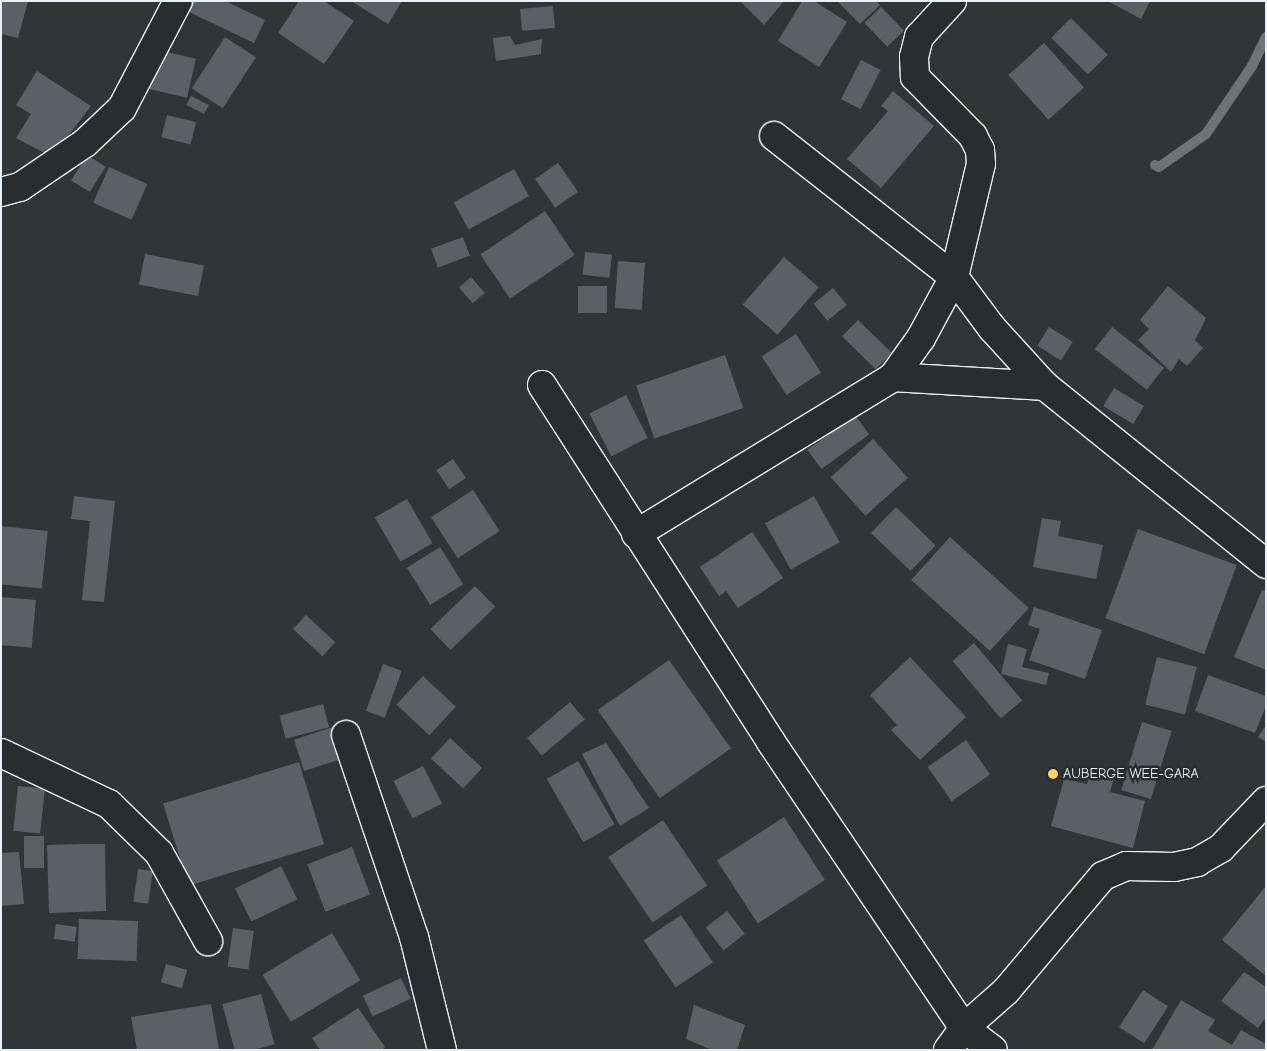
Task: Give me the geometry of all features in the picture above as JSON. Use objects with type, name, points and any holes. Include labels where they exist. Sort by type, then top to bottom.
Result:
[{"type":"street","points":[[1,192],[20,187],[85,143],[122,108],[178,1]]},
{"type":"street","points":[[636,534],[893,377],[920,338],[954,277],[981,164],[980,150],[974,136],[915,77],[914,57],[919,36],[952,1]]},
{"type":"street","points":[[774,136],[954,277],[992,328],[1045,386],[1266,564]]},
{"type":"street","points":[[893,377],[1045,386]]},
{"type":"street","points":[[542,385],[636,534],[964,1028],[993,1050]]},
{"type":"street","points":[[346,735],[414,937],[442,1050]]},
{"type":"street","points":[[1,753],[109,804],[159,853],[208,941]]},
{"type":"street","points":[[948,1050],[964,1028],[1006,991],[1103,876],[1126,866],[1174,867],[1197,862],[1221,848],[1266,801]]},
{"type":"building","points":[[1,1],[28,1],[18,38],[1,34]]},
{"type":"building","points":[[189,1],[225,1],[265,20],[254,43],[185,10]]},
{"type":"building","points":[[299,1],[324,1],[354,21],[324,64],[278,33]]},
{"type":"building","points":[[351,1],[402,1],[388,24]]},
{"type":"building","points":[[740,1],[784,1],[764,25]]},
{"type":"building","points":[[802,1],[814,1],[847,22],[819,67],[778,41]]},
{"type":"building","points":[[837,1],[876,1],[880,5],[860,24]]},
{"type":"building","points":[[1108,1],[1150,1],[1141,19]]},
{"type":"building","points":[[553,6],[555,28],[522,31],[520,9]]},
{"type":"building","points":[[881,7],[904,31],[887,47],[864,23]]},
{"type":"building","points":[[1071,18],[1108,55],[1088,75],[1051,38]]},
{"type":"building","points":[[510,36],[515,45],[542,39],[541,54],[496,61],[493,38]]},
{"type":"building","points":[[225,37],[256,57],[223,108],[192,88]]},
{"type":"building","points":[[1044,43],[1084,88],[1048,120],[1008,75]]},
{"type":"building","points":[[158,50],[196,59],[187,98],[149,89]]},
{"type":"building","points":[[861,60],[881,70],[861,109],[841,99]]},
{"type":"building","points":[[37,71],[91,106],[52,157],[16,138],[31,114],[16,105]]},
{"type":"building","points":[[893,91],[934,126],[881,188],[847,159],[888,111],[881,106]]},
{"type":"building","points":[[191,96],[209,105],[204,114],[186,105]]},
{"type":"building","points":[[167,115],[196,122],[191,145],[161,137]]},
{"type":"building","points":[[87,155],[106,167],[90,192],[71,180]]},
{"type":"building","points":[[558,163],[578,192],[555,208],[535,179]]},
{"type":"building","points":[[109,167],[147,184],[132,220],[93,203]]},
{"type":"building","points":[[514,169],[529,196],[469,230],[454,202]]},
{"type":"building","points":[[545,211],[575,255],[510,299],[480,255]]},
{"type":"building","points":[[463,237],[470,256],[438,267],[431,249]]},
{"type":"building","points":[[585,252],[612,255],[609,278],[583,275]]},
{"type":"building","points":[[145,254],[204,265],[198,296],[139,284]]},
{"type":"building","points":[[784,257],[819,287],[777,335],[743,305]]},
{"type":"building","points":[[618,261],[645,263],[642,310],[615,308]]},
{"type":"building","points":[[471,277],[485,293],[473,303],[459,287]]},
{"type":"building","points":[[578,286],[607,286],[607,313],[578,313]]},
{"type":"building","points":[[1168,286],[1206,318],[1195,340],[1203,348],[1187,366],[1179,359],[1171,372],[1138,340],[1149,329],[1140,320]]},
{"type":"building","points":[[833,288],[847,305],[827,321],[814,304]]},
{"type":"building","points":[[858,320],[892,353],[876,369],[842,337]]},
{"type":"building","points":[[1049,327],[1073,342],[1061,360],[1037,346]]},
{"type":"building","points":[[1112,327],[1164,368],[1147,390],[1095,349]]},
{"type":"building","points":[[796,334],[821,373],[787,395],[762,356]]},
{"type":"building","points":[[725,355],[743,408],[654,439],[636,386]]},
{"type":"building","points":[[1114,388],[1144,406],[1133,424],[1103,406]]},
{"type":"building","points":[[626,395],[648,438],[611,456],[589,414]]},
{"type":"building","points":[[855,415],[869,434],[821,469],[807,450]]},
{"type":"building","points":[[873,439],[908,478],[865,516],[831,477]]},
{"type":"building","points":[[453,459],[466,478],[449,489],[436,470]]},
{"type":"building","points":[[473,490],[500,531],[458,558],[431,517]]},
{"type":"building","points":[[74,496],[115,501],[104,602],[82,600],[90,521],[71,519]]},
{"type":"building","points":[[814,496],[840,542],[791,570],[765,523]]},
{"type":"building","points":[[407,499],[433,543],[400,562],[375,518]]},
{"type":"building","points":[[896,507],[936,545],[911,571],[871,533]]},
{"type":"building","points":[[1042,518],[1061,521],[1058,536],[1103,545],[1096,579],[1033,567]]},
{"type":"building","points":[[1,526],[48,531],[42,589],[1,584]]},
{"type":"building","points":[[1138,529],[1237,565],[1204,654],[1106,618]]},
{"type":"building","points":[[752,532],[783,578],[738,608],[726,591],[719,596],[700,567]]},
{"type":"building","points":[[950,537],[1029,608],[990,651],[911,580]]},
{"type":"building","points":[[440,547],[463,584],[430,605],[407,568]]},
{"type":"building","points":[[475,586],[495,607],[451,650],[430,629]]},
{"type":"building","points":[[1262,590],[1266,591],[1266,670],[1234,657]]},
{"type":"building","points":[[1,597],[36,600],[32,648],[1,645]]},
{"type":"building","points":[[1034,607],[1102,630],[1085,679],[1029,660],[1040,629],[1028,625]]},
{"type":"building","points":[[306,615],[335,642],[322,656],[293,629]]},
{"type":"building","points":[[974,643],[1022,700],[1001,718],[953,661]]},
{"type":"building","points":[[1008,644],[1027,649],[1022,667],[1049,673],[1046,685],[1001,674]]},
{"type":"building","points":[[910,657],[966,717],[920,760],[891,730],[897,725],[870,695]]},
{"type":"building","points":[[1157,657],[1197,667],[1185,714],[1145,705]]},
{"type":"building","points":[[669,660],[731,748],[660,798],[598,710]]},
{"type":"building","points":[[383,664],[402,671],[385,718],[366,711]]},
{"type":"building","points":[[1208,675],[1266,696],[1266,706],[1255,733],[1195,711]]},
{"type":"building","points":[[423,676],[456,707],[429,735],[396,705]]},
{"type":"building","points":[[570,702],[585,720],[542,756],[527,738]]},
{"type":"building","points":[[323,704],[329,727],[286,739],[280,716]]},
{"type":"building","points":[[1142,722],[1172,731],[1151,799],[1121,790]]},
{"type":"building","points":[[1266,725],[1266,742],[1258,737]]},
{"type":"building","points":[[333,727],[343,758],[304,771],[294,740]]},
{"type":"building","points":[[450,738],[482,768],[463,788],[431,758]]},
{"type":"building","points":[[966,740],[990,774],[952,801],[927,767]]},
{"type":"building","points":[[606,743],[649,808],[620,826],[582,754]]},
{"type":"building","points":[[578,761],[614,824],[583,842],[547,779]]},
{"type":"building","points":[[299,762],[324,844],[188,886],[163,804]]},
{"type":"building","points":[[423,766],[442,803],[413,818],[394,781]]},
{"type":"building","points":[[1090,772],[1114,778],[1110,792],[1145,801],[1133,848],[1051,826],[1064,779],[1087,784]]},
{"type":"building","points":[[18,786],[45,789],[40,834],[13,831]]},
{"type":"building","points":[[784,817],[825,880],[758,923],[717,861]]},
{"type":"building","points":[[663,820],[707,885],[652,922],[608,857]]},
{"type":"building","points":[[24,836],[44,836],[44,868],[24,868]]},
{"type":"building","points":[[105,844],[106,911],[49,913],[47,845]]},
{"type":"building","points":[[352,847],[370,895],[325,912],[307,864]]},
{"type":"building","points":[[19,852],[24,904],[1,906],[1,853]]},
{"type":"building","points":[[281,866],[297,899],[251,922],[235,888]]},
{"type":"building","points":[[138,869],[153,871],[148,904],[133,902]]},
{"type":"building","points":[[1266,886],[1266,976],[1222,940]]},
{"type":"building","points":[[727,911],[745,934],[724,950],[706,928]]},
{"type":"building","points":[[681,915],[713,962],[676,987],[644,940]]},
{"type":"building","points":[[79,919],[138,921],[137,961],[78,959]]},
{"type":"building","points":[[56,924],[77,927],[75,942],[54,939]]},
{"type":"building","points":[[233,928],[254,931],[248,970],[228,967]]},
{"type":"building","points":[[332,933],[360,980],[291,1022],[263,975]]},
{"type":"building","points":[[166,964],[187,970],[182,988],[161,982]]},
{"type":"building","points":[[1244,972],[1266,987],[1266,1017],[1258,1028],[1221,1001]]},
{"type":"building","points":[[401,978],[411,999],[373,1017],[363,996]]},
{"type":"building","points":[[1143,990],[1168,1006],[1144,1043],[1119,1027]]},
{"type":"building","points":[[261,994],[274,1044],[253,1050],[235,1050],[222,1004]]},
{"type":"building","points":[[1181,1000],[1215,1020],[1208,1031],[1232,1045],[1241,1030],[1266,1044],[1266,1050],[1152,1050]]},
{"type":"building","points":[[211,1004],[219,1050],[137,1050],[131,1017]]},
{"type":"building","points":[[694,1005],[745,1025],[737,1050],[712,1050],[686,1039]]},
{"type":"building","points":[[358,1008],[385,1047],[381,1050],[320,1050],[312,1038]]},
{"type":"waterway","points":[[1155,165],[1159,167],[1206,134],[1252,66],[1266,37]]},
{"type":"place","name":"AUBERGE WEE-GARA","points":[[1053,774]]}]
